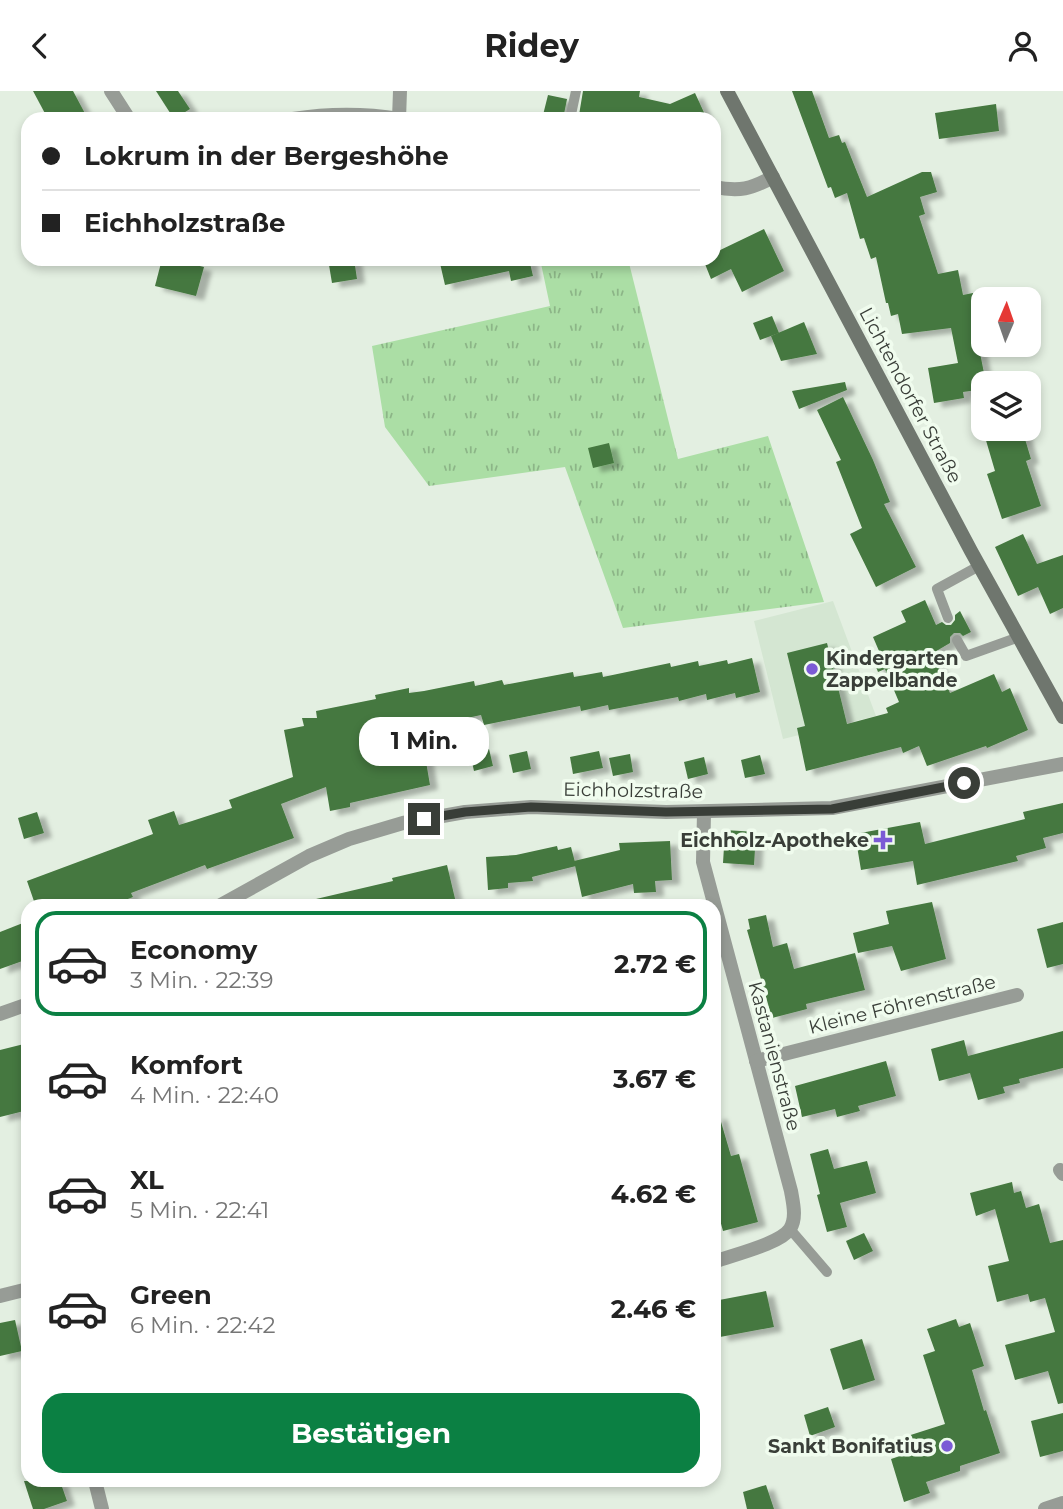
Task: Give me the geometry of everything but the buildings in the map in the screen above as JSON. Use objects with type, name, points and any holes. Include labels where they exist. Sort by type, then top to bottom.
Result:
[{"type":"main road","name":"Lichtendorfer Straße","points":[[727,91],[979,566],[1063,717]]},
{"type":"street","points":[[111,91],[124,112]]},
{"type":"street","points":[[399,112],[400,91]]},
{"type":"street","points":[[721,188],[752,188],[773,177]]},
{"type":"street","name":"Eichholzstraße","points":[[231,899],[309,856],[349,839],[403,823],[465,812],[531,807],[704,812],[832,809],[1063,764]]},
{"type":"street","name":"Kastanienstraße","points":[[704,812],[703,862],[713,899]]},
{"type":"street","name":"Kastanienstraße","points":[[721,930],[791,1191],[795,1212],[790,1229]]},
{"type":"street","name":"Kleine Föhrenstraße","points":[[756,1061],[1017,995]]},
{"type":"street","points":[[0,1014],[21,1006]]},
{"type":"street","points":[[721,1260],[776,1240],[790,1229]]},
{"type":"street","points":[[0,1296],[21,1291]]},
{"type":"street","points":[[96,1487],[102,1509]]},
{"type":"street","points":[[1045,1509],[1063,1503]]},
{"type":"lane","points":[[572,112],[576,91]]},
{"type":"lane","points":[[948,618],[937,589],[979,566]]},
{"type":"lane","points":[[957,640],[966,656],[1019,637]]},
{"type":"lane","points":[[790,1229],[827,1272]]},
{"type":"shaded area","name":"Kindergarten Zappelbande","points":[[833,601],[876,716],[783,739],[754,621]]},
{"type":"green space","points":[[541,266],[630,266],[678,459],[768,436],[824,602],[623,628],[565,467],[429,486],[385,427],[372,346],[550,306]]},
{"type":"place","name":"Kindergarten Zappelbande","points":[[812,669]]},
{"type":"place","name":"Eichholz-Apotheke","points":[[883,840]]},
{"type":"place","name":"Sankt Bonifatius","points":[[947,1446]]},
{"type":"route","points":[[424,819],[465,812],[531,807],[666,812],[832,809],[964,783]]}]
